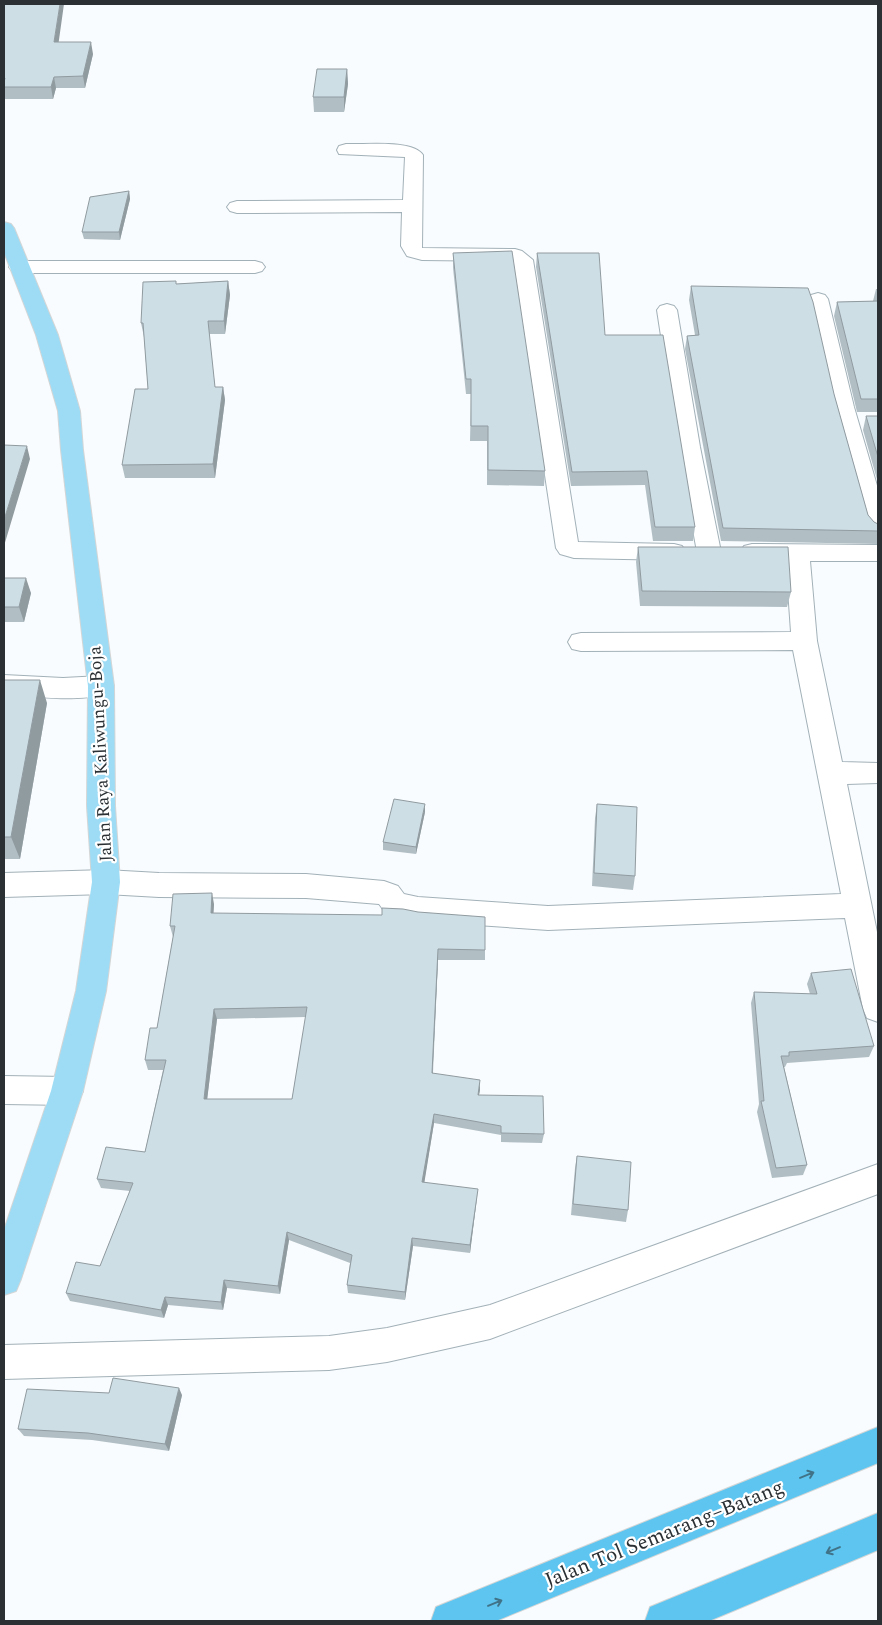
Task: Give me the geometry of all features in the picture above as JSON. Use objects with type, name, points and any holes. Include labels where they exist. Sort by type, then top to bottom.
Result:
[{"type":"highway","name":"Jalan Tol Semarang–Batang","points":[[450,1621],[878,1445]]},
{"type":"highway","points":[[664,1621],[878,1531]]},
{"type":"main road","name":"Jalan Raya Kaliwungu-Boja","points":[[4,228],[47,335],[69,411],[72,450],[101,686],[101,806],[106,882],[91,991],[67,1091],[4,1279]]},
{"type":"street","points":[[346,150],[407,151],[413,153],[415,157],[411,246],[414,252],[422,254],[516,254],[523,260],[568,548],[574,550],[878,553]]},
{"type":"street","points":[[237,207],[413,206]]},
{"type":"street","points":[[19,267],[255,266]]},
{"type":"street","points":[[818,299],[848,421],[878,528]]},
{"type":"street","points":[[667,310],[689,447],[709,552]]},
{"type":"street","points":[[848,421],[871,421]]},
{"type":"street","points":[[797,553],[804,641],[878,1009]]},
{"type":"street","points":[[581,642],[804,641]]},
{"type":"street","points":[[4,685],[63,688],[101,686]]},
{"type":"street","points":[[830,774],[878,773]]},
{"type":"street","points":[[4,885],[106,882],[159,885],[306,886],[384,893],[388,894],[395,904],[418,909],[548,918],[858,905]]},
{"type":"street","points":[[4,1090],[67,1091]]},
{"type":"street","points":[[4,1362],[329,1353],[387,1346],[490,1322],[878,1179]]},
{"type":"building","points":[[4,4],[60,4],[54,42],[91,42],[83,76],[54,77],[51,87],[4,87]]},
{"type":"building","points":[[317,69],[347,69],[344,97],[313,97]]},
{"type":"building","points":[[129,191],[119,232],[82,232],[90,197]]},
{"type":"building","points":[[512,251],[545,471],[488,470],[488,426],[471,426],[471,379],[466,379],[453,253]]},
{"type":"building","points":[[537,253],[599,253],[605,335],[663,335],[695,527],[655,527],[647,471],[572,472]]},
{"type":"building","points":[[176,281],[176,284],[228,281],[224,321],[208,321],[215,387],[223,387],[213,464],[122,465],[135,389],[148,389],[143,323],[141,323],[143,282]]},
{"type":"building","points":[[691,286],[808,288],[813,302],[834,394],[868,515],[878,524],[878,531],[723,528],[687,336],[699,335]]},
{"type":"building","points":[[878,301],[878,399],[861,399],[837,302]]},
{"type":"building","points":[[866,416],[878,416],[878,457]]},
{"type":"building","points":[[4,445],[27,446],[4,520]]},
{"type":"building","points":[[638,547],[788,547],[791,592],[642,591]]},
{"type":"building","points":[[4,578],[26,578],[19,607],[4,607]]},
{"type":"building","points":[[4,680],[40,680],[11,837],[4,837]]},
{"type":"building","points":[[394,799],[425,804],[416,847],[383,842]]},
{"type":"building","points":[[597,804],[637,807],[635,876],[594,873]]},
{"type":"building","points":[[212,893],[211,913],[382,915],[382,908],[485,917],[485,950],[438,949],[432,1073],[480,1080],[478,1095],[543,1096],[544,1134],[501,1133],[501,1126],[434,1114],[422,1182],[478,1189],[470,1245],[412,1238],[405,1292],[347,1285],[352,1255],[287,1232],[278,1286],[224,1280],[221,1302],[165,1297],[161,1310],[66,1293],[76,1262],[100,1266],[133,1183],[97,1179],[106,1147],[145,1152],[166,1060],[145,1060],[150,1028],[157,1028],[175,926],[170,926],[173,894]],"holes":[[[307,1007],[292,1099],[204,1099],[214,1009]]]},
{"type":"building","points":[[851,969],[874,1046],[789,1052],[789,1056],[781,1056],[807,1165],[776,1168],[761,1101],[764,1101],[754,992],[817,994],[811,973]]},
{"type":"building","points":[[577,1156],[631,1162],[628,1210],[573,1204]]},
{"type":"building","points":[[113,1378],[179,1388],[165,1444],[88,1433],[18,1429],[27,1389],[109,1393]]}]
